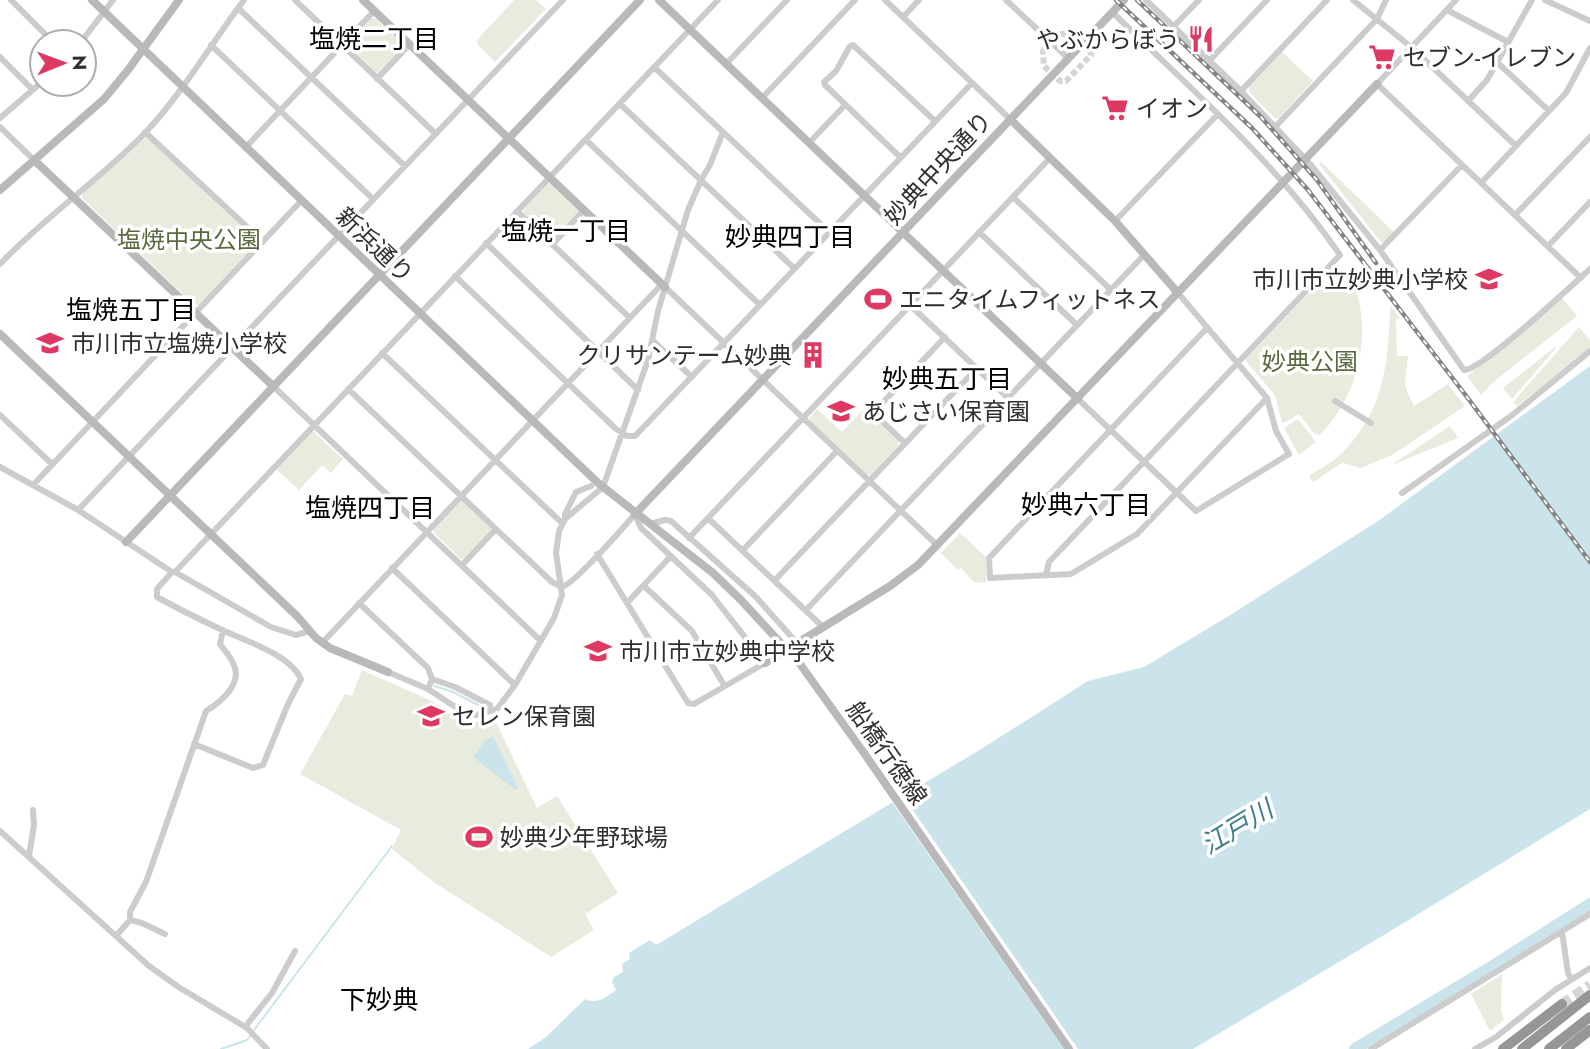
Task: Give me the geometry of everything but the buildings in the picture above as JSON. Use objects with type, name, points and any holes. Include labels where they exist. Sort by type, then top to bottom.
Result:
[{"type":"highway","points":[[1522,1049],[1590,995]]},
{"type":"highway","points":[[1503,1049],[1562,1004]]},
{"type":"highway","points":[[1549,1049],[1590,1017]]},
{"type":"highway","points":[[1566,1049],[1590,1030]]},
{"type":"street","points":[[11,0],[39,28]]},
{"type":"street","name":"新浜通り","points":[[92,0],[533,421],[635,514]]},
{"type":"street","points":[[92,28],[113,0]]},
{"type":"street","points":[[0,190],[99,105],[179,0]]},
{"type":"street","points":[[0,264],[36,228],[145,132],[244,0]]},
{"type":"street","points":[[295,0],[436,134]]},
{"type":"street","points":[[363,0],[938,546]]},
{"type":"street","points":[[78,510],[564,0]]},
{"type":"street","points":[[126,541],[640,0]]},
{"type":"street","points":[[659,0],[1196,511],[1289,454],[1276,431],[1267,398],[1145,254],[1115,221],[885,0]]},
{"type":"street","points":[[194,744],[253,768],[263,765],[301,679],[298,671],[290,664],[240,636],[157,597],[157,589],[718,0]]},
{"type":"street","points":[[726,64],[787,0]]},
{"type":"street","points":[[762,98],[855,0]]},
{"type":"street","points":[[903,17],[919,0]]},
{"type":"street","points":[[1006,0],[1068,58]]},
{"type":"street","name":"妙典中央通り","points":[[635,514],[1124,0]]},
{"type":"street","points":[[1146,0],[1210,60],[1306,159],[1380,250],[1464,370],[1513,337],[1590,269]]},
{"type":"street","points":[[1174,26],[1199,0]]},
{"type":"street","points":[[1210,60],[1267,0]]},
{"type":"street","points":[[1241,91],[1327,0]]},
{"type":"street","points":[[1353,0],[1412,47],[1516,146]]},
{"type":"street","points":[[1276,126],[1377,19],[1386,0]]},
{"type":"street","points":[[597,554],[688,703],[694,704],[890,586],[938,546],[1456,0]]},
{"type":"street","points":[[1468,101],[1487,80],[1532,0]]},
{"type":"street","points":[[1545,0],[1590,21]]},
{"type":"street","points":[[238,8],[405,166]]},
{"type":"street","points":[[1447,10],[1508,43]]},
{"type":"street","points":[[245,148],[374,11]]},
{"type":"street","points":[[1046,575],[1049,562],[1340,255],[1283,183],[1218,114],[1112,12]]},
{"type":"street","points":[[377,79],[410,44]]},
{"type":"street","points":[[211,45],[373,199]]},
{"type":"street","points":[[901,157],[824,82],[835,71],[850,46],[853,45],[935,121]]},
{"type":"street","points":[[1481,183],[1572,85],[1586,65],[1590,48]]},
{"type":"street","points":[[0,57],[28,85]]},
{"type":"street","points":[[1498,62],[1549,111]]},
{"type":"street","points":[[654,67],[829,232]]},
{"type":"street","points":[[455,276],[623,435],[631,437],[639,433],[972,83]]},
{"type":"street","points":[[1377,84],[1580,278]]},
{"type":"street","points":[[0,118],[28,94]]},
{"type":"street","points":[[620,104],[794,268]]},
{"type":"street","points":[[809,143],[845,105]]},
{"type":"street","points":[[1115,221],[1218,114]]},
{"type":"street","points":[[0,127],[541,640]]},
{"type":"street","points":[[145,132],[262,242]]},
{"type":"street","points":[[563,521],[603,487],[648,360],[664,285],[688,210],[723,132]]},
{"type":"street","points":[[1516,215],[1590,137]]},
{"type":"street","points":[[586,139],[760,305]]},
{"type":"street","points":[[689,538],[1050,158]]},
{"type":"street","points":[[1380,250],[1462,165]]},
{"type":"street","points":[[1013,197],[1110,289]]},
{"type":"street","points":[[33,485],[302,201]]},
{"type":"street","points":[[1548,246],[1590,202]]},
{"type":"street","points":[[553,244],[584,210]]},
{"type":"street","points":[[517,211],[630,318]]},
{"type":"street","points":[[979,232],[1077,325]]},
{"type":"street","points":[[486,243],[638,390]]},
{"type":"street","points":[[806,610],[1145,254]]},
{"type":"street","points":[[322,643],[664,285]]},
{"type":"street","points":[[911,305],[1008,398]]},
{"type":"street","points":[[1207,328],[989,558],[990,578],[1071,574],[1137,534],[1267,398]]},
{"type":"street","points":[[0,334],[297,616],[322,643],[428,689],[463,712],[476,715],[497,709],[515,685],[554,618],[562,595],[556,553],[563,521],[576,492],[591,486]]},
{"type":"street","points":[[905,443],[873,413],[945,337]]},
{"type":"street","points":[[652,340],[692,377]]},
{"type":"street","points":[[1402,493],[1511,416],[1590,351]]},
{"type":"street","points":[[382,354],[563,521]]},
{"type":"street","points":[[775,580],[977,368]]},
{"type":"street","points":[[348,389],[552,582],[562,587],[568,585],[635,514],[641,528],[712,595],[765,663]]},
{"type":"street","points":[[1338,402],[1370,422]]},
{"type":"street","points":[[0,415],[52,464]]},
{"type":"street","points":[[743,550],[837,450]]},
{"type":"street","points":[[0,467],[78,510],[173,572],[271,627],[296,635],[310,631]]},
{"type":"street","name":"船橋行徳線","points":[[635,514],[712,573],[784,644],[824,696],[1069,1049]]},
{"type":"street","points":[[708,517],[823,627]]},
{"type":"street","points":[[649,525],[668,520],[755,596],[797,643]]},
{"type":"street","points":[[461,565],[496,529]]},
{"type":"street","points":[[627,603],[671,556]]},
{"type":"street","points":[[392,568],[515,685]]},
{"type":"street","points":[[644,586],[692,631],[724,685]]},
{"type":"street","points":[[359,603],[428,668],[432,679],[428,689]]},
{"type":"street","points":[[116,936],[130,920],[130,912],[146,882],[206,711],[232,689],[236,673],[234,664],[220,645],[223,630]]},
{"type":"street","points":[[432,679],[455,687],[490,705]]},
{"type":"street","points":[[29,856],[34,825],[33,810]]},
{"type":"street","points":[[0,831],[149,966],[246,1028],[267,1049]]},
{"type":"street","points":[[1371,1049],[1590,914]]},
{"type":"street","points":[[130,920],[165,934]]},
{"type":"street","points":[[1562,932],[1568,973],[1572,979]]},
{"type":"street","points":[[246,1028],[272,993],[296,951]]},
{"type":"street","points":[[1475,1049],[1496,1037],[1536,1004],[1590,968]]},
{"type":"green space","points":[[514,0],[536,0],[546,9],[495,62],[478,45],[477,40]]},
{"type":"green space","points":[[372,18],[404,45],[380,73],[376,73],[349,46]]},
{"type":"green space","points":[[1282,52],[1313,81],[1279,118],[1275,118],[1249,92],[1249,87]]},
{"type":"green space","name":"塩焼中央公園","points":[[144,138],[148,138],[257,241],[199,305],[194,305],[82,198],[82,194]]},
{"type":"green space","points":[[1321,162],[1394,232],[1385,242],[1381,242],[1319,164]]},
{"type":"green space","points":[[552,183],[580,210],[555,239],[524,213],[524,209],[547,184]]},
{"type":"green space","name":"妙典公園","points":[[1351,276],[1358,296],[1362,339],[1359,360],[1345,400],[1320,435],[1315,434],[1299,414],[1282,423],[1275,395],[1245,360],[1319,282],[1324,287],[1339,288]]},
{"type":"green space","points":[[1562,298],[1577,316],[1492,383],[1481,395],[1467,376]]},
{"type":"green space","name":"妙典公園","points":[[1390,305],[1400,318],[1396,320],[1397,356],[1408,356],[1405,386],[1414,406],[1448,384],[1465,406],[1392,455],[1361,468],[1342,463],[1313,482],[1309,476],[1340,455],[1355,439],[1375,404],[1385,366]]},
{"type":"green space","points":[[1579,327],[1590,340],[1590,349],[1517,406],[1513,402]]},
{"type":"green space","points":[[1556,348],[1512,399],[1503,388]]},
{"type":"green space","points":[[817,409],[842,432],[864,409],[899,445],[871,475],[867,475],[810,421]]},
{"type":"green space","points":[[1298,419],[1316,442],[1299,455],[1284,428]]},
{"type":"green space","points":[[1450,426],[1458,438],[1394,464],[1394,463]]},
{"type":"green space","points":[[311,432],[343,459],[331,473],[322,465],[299,490],[276,469]]},
{"type":"green space","points":[[463,501],[492,532],[465,559],[461,559],[434,533],[434,528]]},
{"type":"green space","points":[[960,533],[986,557],[986,582],[975,583],[941,553]]},
{"type":"green space","points":[[362,670],[434,702],[463,722],[495,720],[537,808],[557,796],[618,893],[585,914],[594,930],[551,957],[435,883],[392,849],[401,830],[300,774],[345,694],[352,696]]},
{"type":"green space","points":[[1502,974],[1501,1010],[1504,1020],[1490,1031],[1471,994]]},
{"type":"water","name":"江戸川","points":[[1590,366],[1590,809],[1193,1049],[528,1049],[546,1037],[585,999],[597,1001],[616,990],[612,982],[614,977],[623,972],[622,964],[630,959],[629,953],[650,940],[656,945],[986,746],[1088,681],[1144,667],[1227,617],[1378,521]]},
{"type":"water","points":[[493,736],[518,788],[516,790],[473,757],[486,740]]},
{"type":"pier","points":[[901,793],[1078,1049],[1064,1049],[890,799]]},
{"type":"waterway","points":[[434,686],[451,691],[486,709]]},
{"type":"waterway","points":[[254,1030],[392,846]]},
{"type":"waterway","points":[[1355,1049],[1590,904]]},
{"type":"waterway","points":[[221,1049],[247,1040],[251,1035]]},
{"type":"tunnel","points":[[1060,34],[1073,34],[1090,50],[1091,55],[1066,81],[1060,81],[1044,66],[1043,51],[1060,34]]},
{"type":"tunnel","points":[[1562,1004],[1590,985]]},
{"type":"railway","points":[[1116,0],[1252,128],[1308,190],[1590,562]]},
{"type":"railway","points":[[1137,0],[1261,117],[1317,180],[1376,263]]},
{"type":"place","name":"やぶからぼう","points":[[1201,39]]},
{"type":"place","name":"セブン-イレブン","points":[[1382,57]]},
{"type":"place","name":"イオン","points":[[1115,108]]},
{"type":"place","name":"市川市立妙典小学校","points":[[1489,279]]},
{"type":"place","name":"エニタイムフィットネス","points":[[878,299]]},
{"type":"place","name":"市川市立塩焼小学校","points":[[50,343]]},
{"type":"place","name":"クリサンテーム妙典","points":[[813,355]]},
{"type":"place","name":"あじさい保育園","points":[[841,411]]},
{"type":"place","name":"市川市立妙典中学校","points":[[598,651]]},
{"type":"place","name":"セレン保育園","points":[[431,716]]},
{"type":"place","name":"妙典少年野球場","points":[[479,837]]},
{"type":"district","name":"塩焼二丁目","points":[[374,39]]},
{"type":"district","name":"塩焼一丁目","points":[[566,231]]},
{"type":"district","name":"妙典四丁目","points":[[790,237]]},
{"type":"district","name":"塩焼五丁目","points":[[131,310]]},
{"type":"district","name":"妙典五丁目","points":[[947,379]]},
{"type":"district","name":"妙典六丁目","points":[[1086,505]]},
{"type":"district","name":"塩焼四丁目","points":[[370,508]]},
{"type":"district","name":"下妙典","points":[[379,1000]]}]
